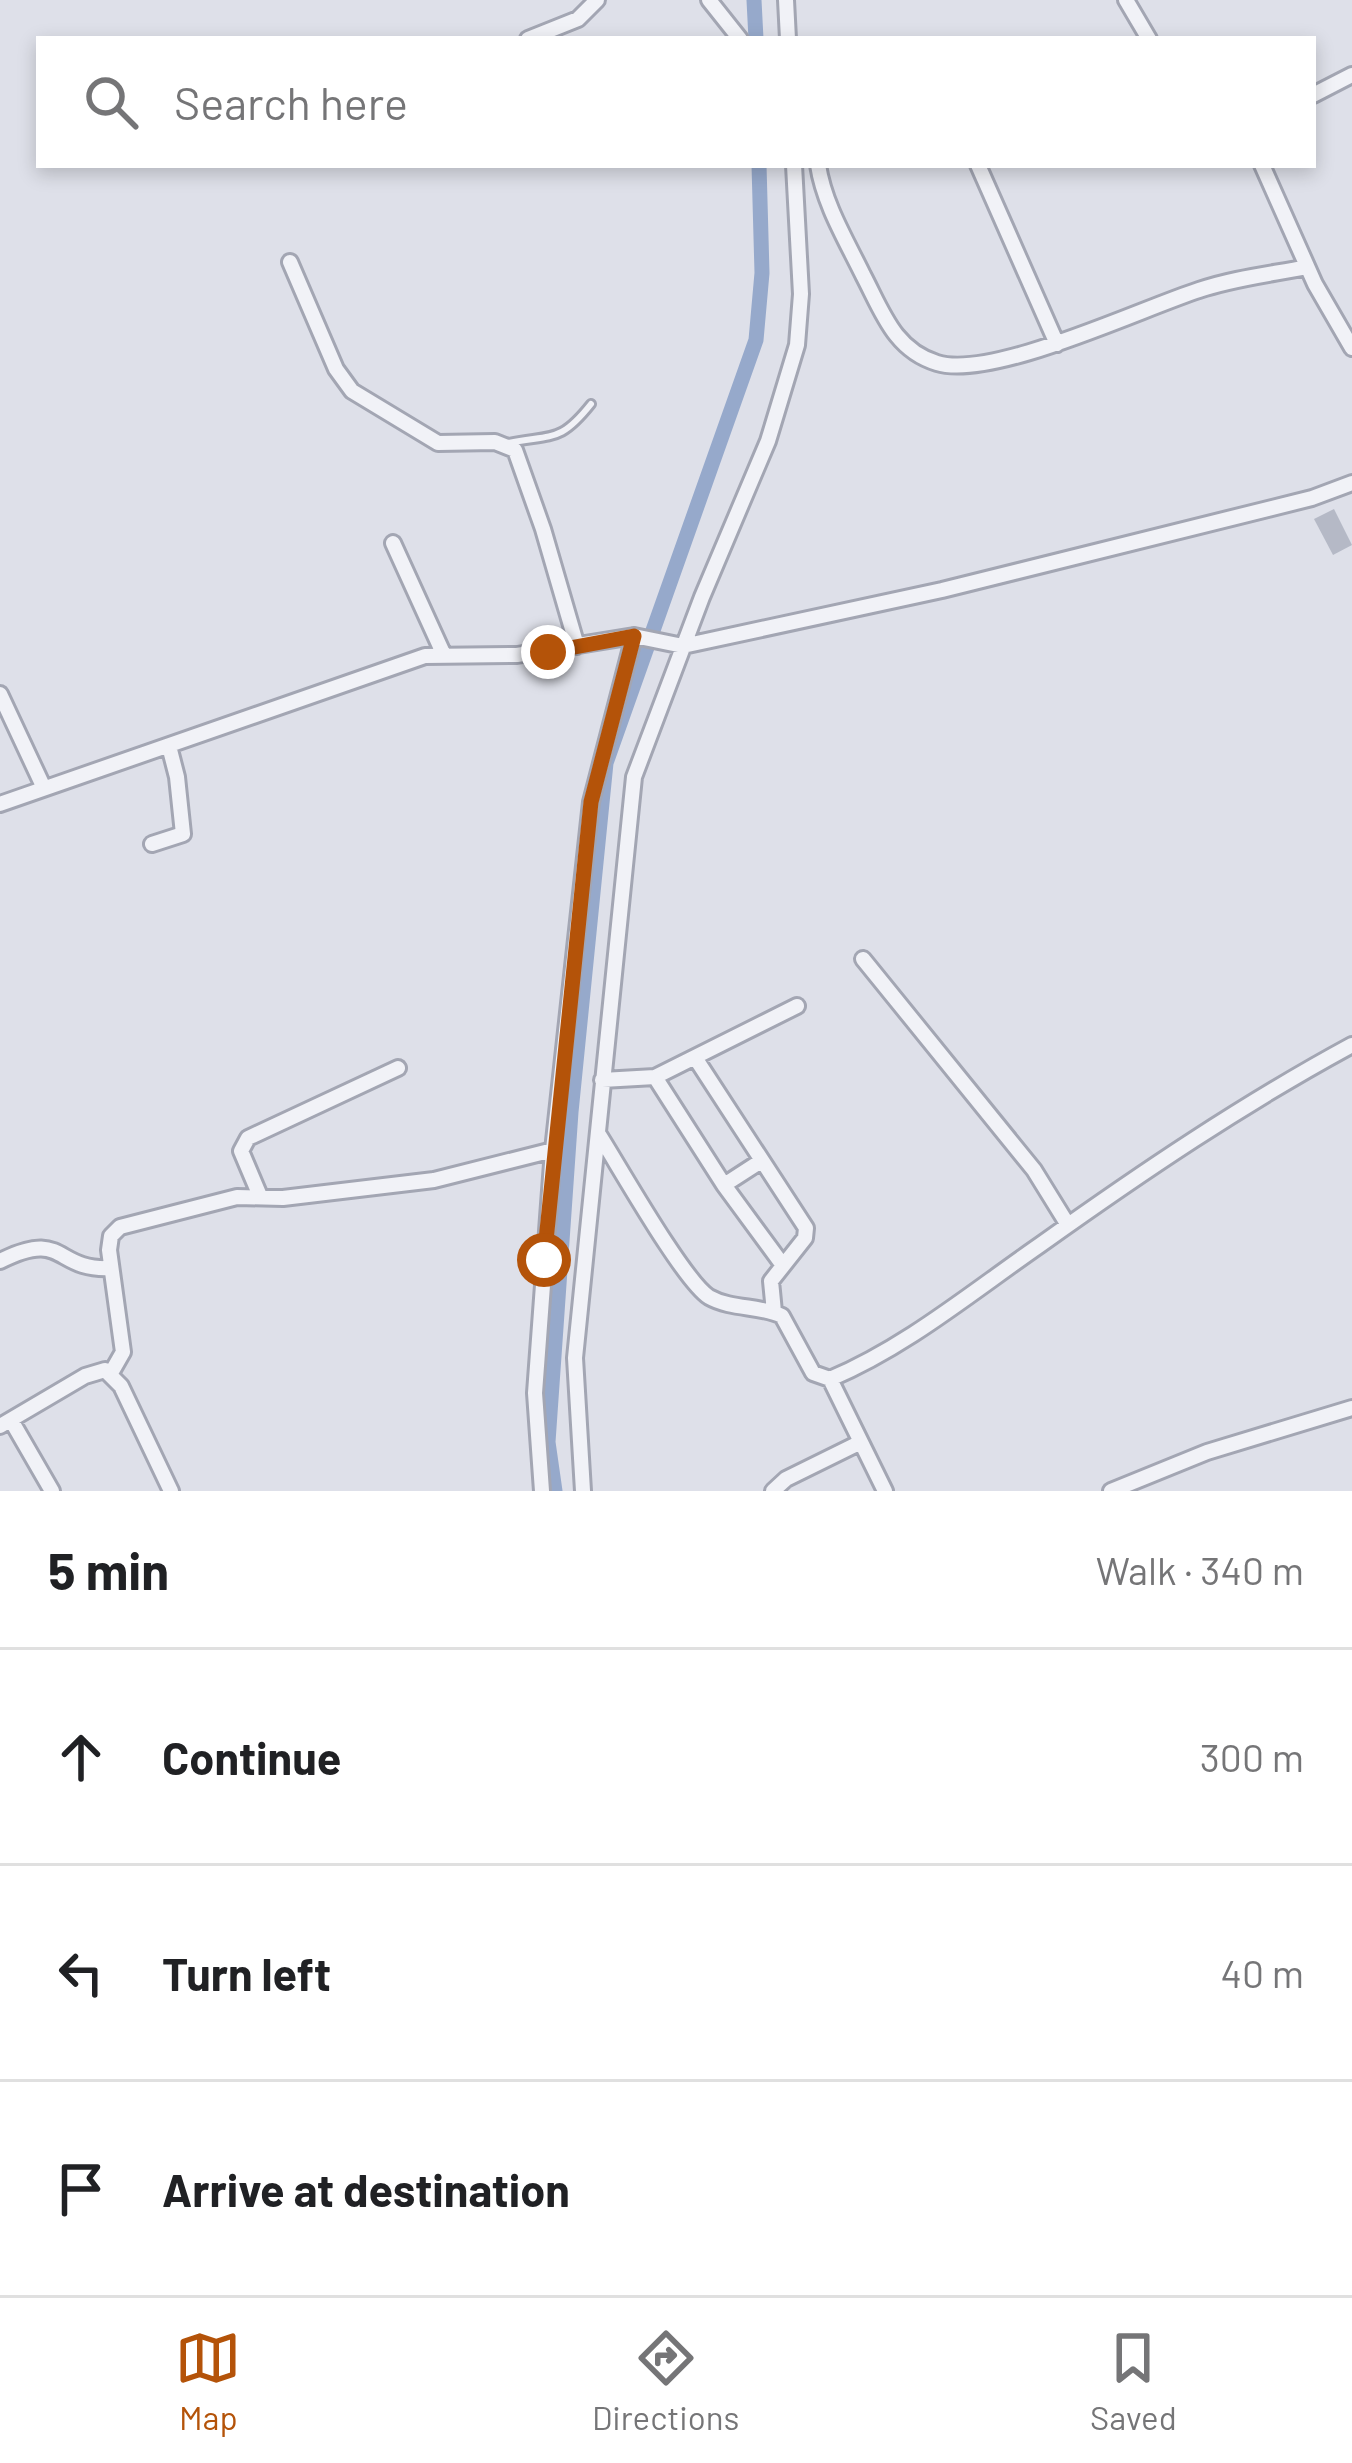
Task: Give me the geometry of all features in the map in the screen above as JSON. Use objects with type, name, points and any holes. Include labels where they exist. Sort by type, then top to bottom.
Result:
[{"type":"street","points":[[536,36],[578,19],[601,0],[617,0]]},
{"type":"street","points":[[709,0],[738,36]]},
{"type":"street","points":[[786,0],[788,36]]},
{"type":"street","points":[[1126,0],[1147,36]]},
{"type":"street","points":[[1316,93],[1352,75]]},
{"type":"street","points":[[584,1491],[575,1358],[634,777],[678,645],[780,407],[796,345],[801,294],[794,168]]},
{"type":"street","points":[[818,168],[838,225],[895,337],[940,365],[1023,355],[1205,287],[1307,267]]},
{"type":"street","points":[[979,168],[1057,344]]},
{"type":"street","points":[[1263,168],[1307,267],[1352,348]]},
{"type":"street","points":[[290,262],[336,369],[352,391],[437,442],[506,444],[515,450],[577,646]]},
{"type":"street","points":[[0,804],[362,676],[443,653],[517,655],[639,636],[678,645],[942,590],[1312,498],[1352,483]]},
{"type":"street","points":[[393,544],[443,653]]},
{"type":"street","points":[[542,1491],[535,1380],[553,1150],[591,802],[639,636]]},
{"type":"street","points":[[0,694],[43,786]]},
{"type":"street","points":[[152,844],[183,834],[169,746]]},
{"type":"street","points":[[863,959],[1034,1170],[1068,1225]]},
{"type":"street","points":[[602,1080],[655,1077],[797,1006]]},
{"type":"street","points":[[830,1379],[898,1343],[1225,1118],[1352,1045]]},
{"type":"street","points":[[696,1059],[806,1228],[805,1238],[771,1281],[774,1312]]},
{"type":"street","points":[[260,1196],[241,1151],[248,1138],[398,1068]]},
{"type":"street","points":[[655,1077],[782,1264]]},
{"type":"street","points":[[597,1131],[705,1294],[744,1310],[774,1312],[787,1324],[813,1373],[830,1379],[885,1491]]},
{"type":"street","points":[[111,1372],[123,1352],[124,1336],[110,1268],[112,1236],[120,1227],[214,1202],[434,1180],[553,1150]]},
{"type":"street","points":[[724,1185],[761,1161]]},
{"type":"street","points":[[0,1261],[35,1246],[49,1247],[80,1266],[110,1268]]},
{"type":"street","points":[[52,1491],[5,1423],[85,1376],[98,1370],[111,1372]]},
{"type":"street","points":[[111,1372],[171,1491]]},
{"type":"street","points":[[1111,1491],[1207,1452],[1352,1408]]},
{"type":"street","points":[[773,1491],[786,1479],[861,1442]]},
{"type":"lane","points":[[506,444],[557,437],[576,424],[591,404]]},
{"type":"building","points":[[1334,509],[1352,545],[1333,555],[1314,519]]},
{"type":"waterway","points":[[754,0],[756,36]]},
{"type":"waterway","points":[[555,1491],[548,1442],[571,1112],[606,763],[756,340],[762,273],[759,168]]},
{"type":"route","points":[[544,1260],[591,802],[634,636],[548,652]]}]
